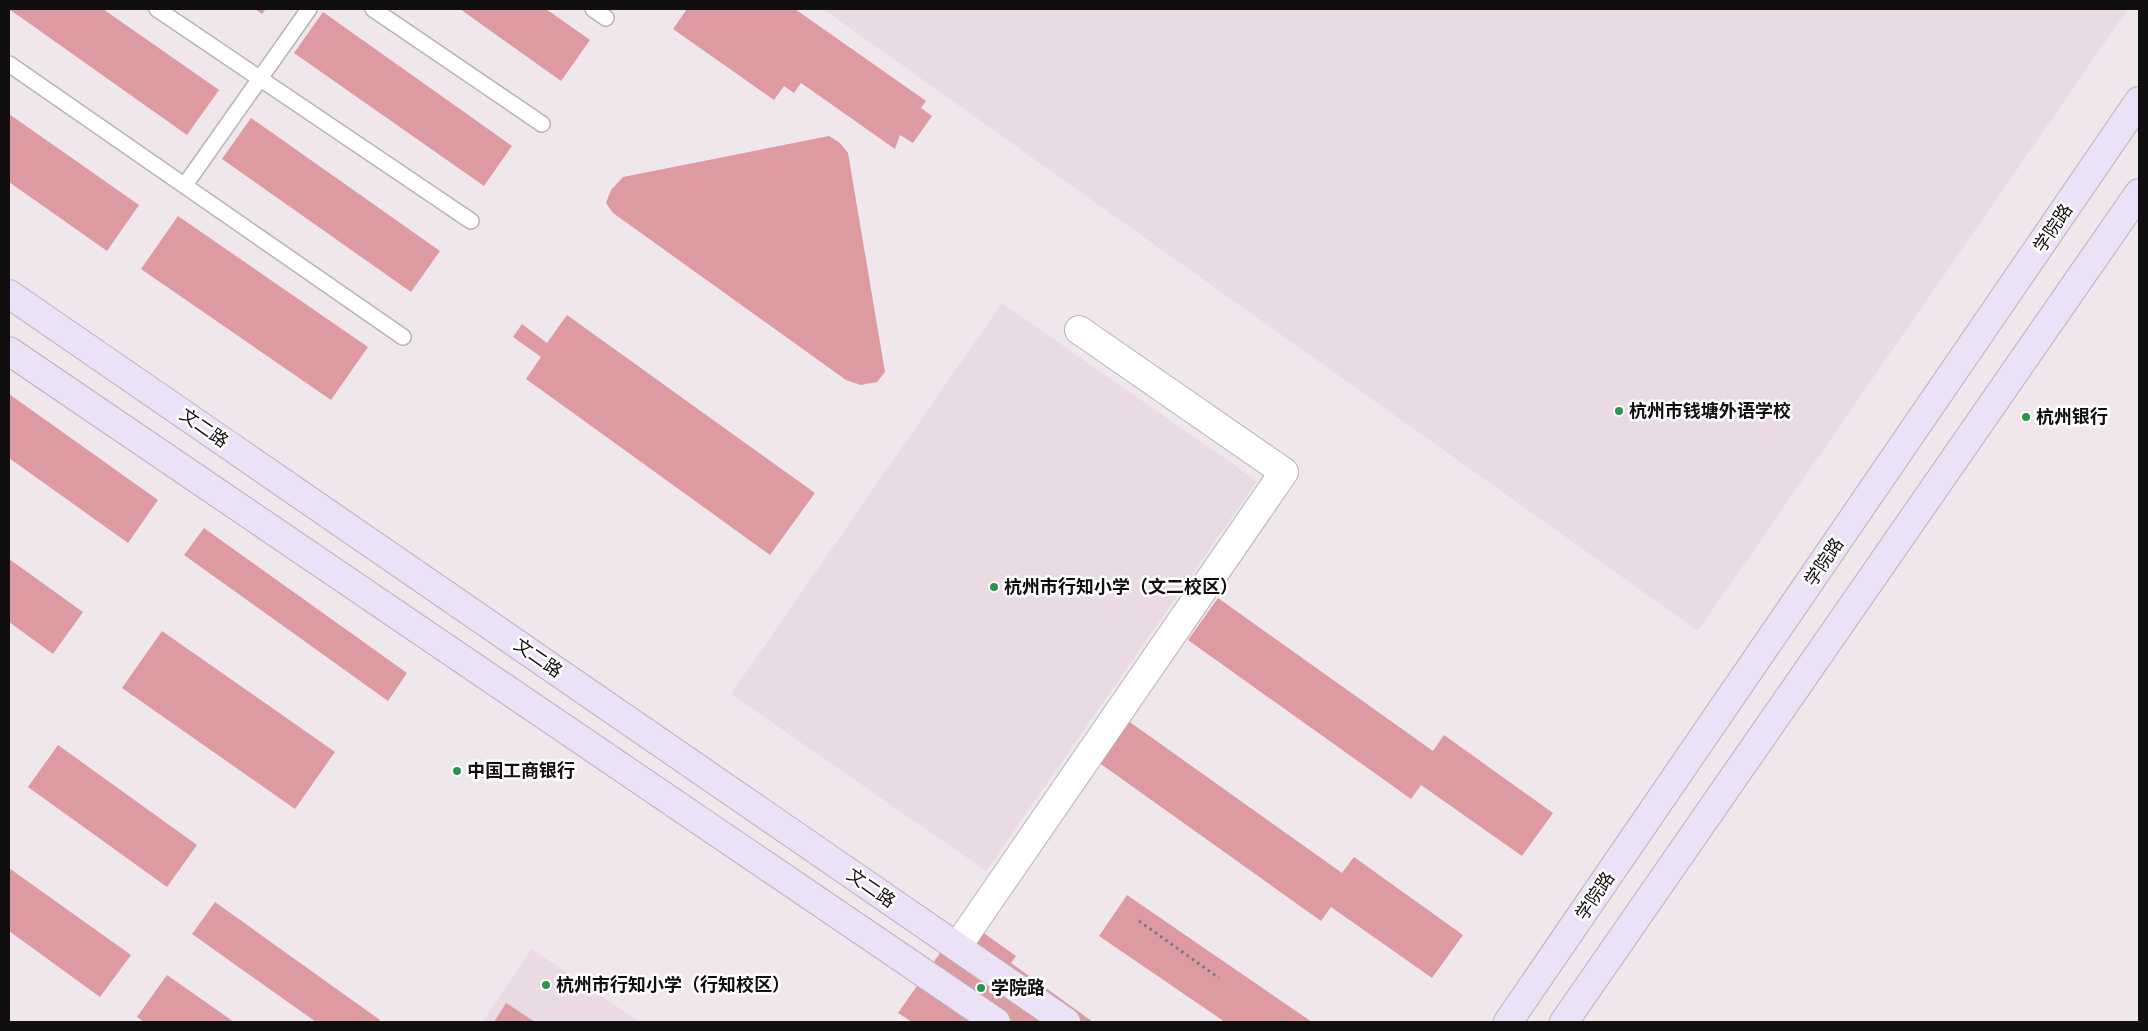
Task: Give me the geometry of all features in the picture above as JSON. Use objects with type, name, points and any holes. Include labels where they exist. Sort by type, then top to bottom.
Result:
[{"type":"main road","name":"学院路","points":[[1508,1022],[2139,101]]},
{"type":"main road","points":[[1564,1022],[2139,193]]},
{"type":"main road","name":"文二路","points":[[9,294],[1066,1022]]},
{"type":"main road","points":[[9,351],[996,1022]]},
{"type":"street","points":[[957,948],[1284,472],[1078,330]]},
{"type":"lane","points":[[157,9],[471,221]]},
{"type":"lane","points":[[185,186],[308,9]]},
{"type":"lane","points":[[374,9],[542,124]]},
{"type":"lane","points":[[593,9],[606,18]]},
{"type":"lane","points":[[9,64],[403,337]]},
{"type":"path","points":[[1139,922],[1218,978]]},
{"type":"shaded area","name":"杭州市钱塘外语学校","points":[[823,9],[2128,9],[1698,631]]},
{"type":"shaded area","name":"杭州市行知小学（文二校区）","points":[[1002,303],[1257,481],[986,871],[731,694]]},
{"type":"shaded area","name":"杭州市行知小学（行知校区）","points":[[532,949],[640,1022],[482,1022]]},
{"type":"building","points":[[9,9],[103,9],[219,90],[187,135]]},
{"type":"building","points":[[255,9],[266,9],[262,14]]},
{"type":"building","points":[[460,9],[546,9],[590,40],[561,81]]},
{"type":"building","points":[[687,9],[795,9],[926,101],[921,108],[932,116],[913,143],[900,135],[895,149],[801,83],[794,93],[784,86],[774,100],[673,29]]},
{"type":"building","points":[[323,12],[512,146],[484,186],[294,53]]},
{"type":"building","points":[[9,114],[139,205],[107,251],[9,182]]},
{"type":"building","points":[[251,118],[440,251],[411,292],[222,159]]},
{"type":"building","points":[[829,136],[840,143],[848,153],[885,372],[877,382],[861,385],[846,380],[613,213],[606,203],[611,190],[623,177]]},
{"type":"building","points":[[178,216],[368,347],[331,400],[141,269]]},
{"type":"building","points":[[567,315],[815,493],[770,555],[526,379],[541,357],[513,337],[522,324],[547,343]]},
{"type":"building","points":[[9,394],[158,500],[128,543],[9,458]]},
{"type":"building","points":[[204,528],[407,673],[388,701],[184,555]]},
{"type":"building","points":[[9,559],[83,612],[53,654],[9,622]]},
{"type":"building","points":[[1218,598],[1433,751],[1444,735],[1553,813],[1522,856],[1421,785],[1411,799],[1188,640]]},
{"type":"building","points":[[162,631],[335,752],[295,809],[122,688]]},
{"type":"building","points":[[1127,720],[1342,873],[1354,857],[1463,935],[1432,978],[1331,907],[1321,921],[1098,762]]},
{"type":"building","points":[[58,745],[197,845],[167,887],[28,787]]},
{"type":"building","points":[[9,868],[131,955],[100,997],[9,931]]},
{"type":"building","points":[[1127,895],[1312,1022],[1225,1022],[1099,936]]},
{"type":"building","points":[[215,902],[380,1020],[379,1022],[316,1022],[192,934]]},
{"type":"building","name":"学院路","points":[[964,919],[1016,956],[1011,963],[1093,1022],[912,1022],[898,1013]]},
{"type":"building","points":[[167,975],[234,1022],[144,1022],[137,1017]]},
{"type":"building","points":[[506,1003],[535,1022],[494,1022]]},
{"type":"place","name":"杭州市钱塘外语学校","points":[[1619,411]]},
{"type":"place","name":"杭州银行","points":[[2026,417]]},
{"type":"place","name":"杭州市行知小学（文二校区）","points":[[994,587]]},
{"type":"place","name":"中国工商银行","points":[[457,771]]},
{"type":"place","name":"杭州市行知小学（行知校区）","points":[[546,985]]},
{"type":"place","name":"学院路","points":[[981,988]]}]
